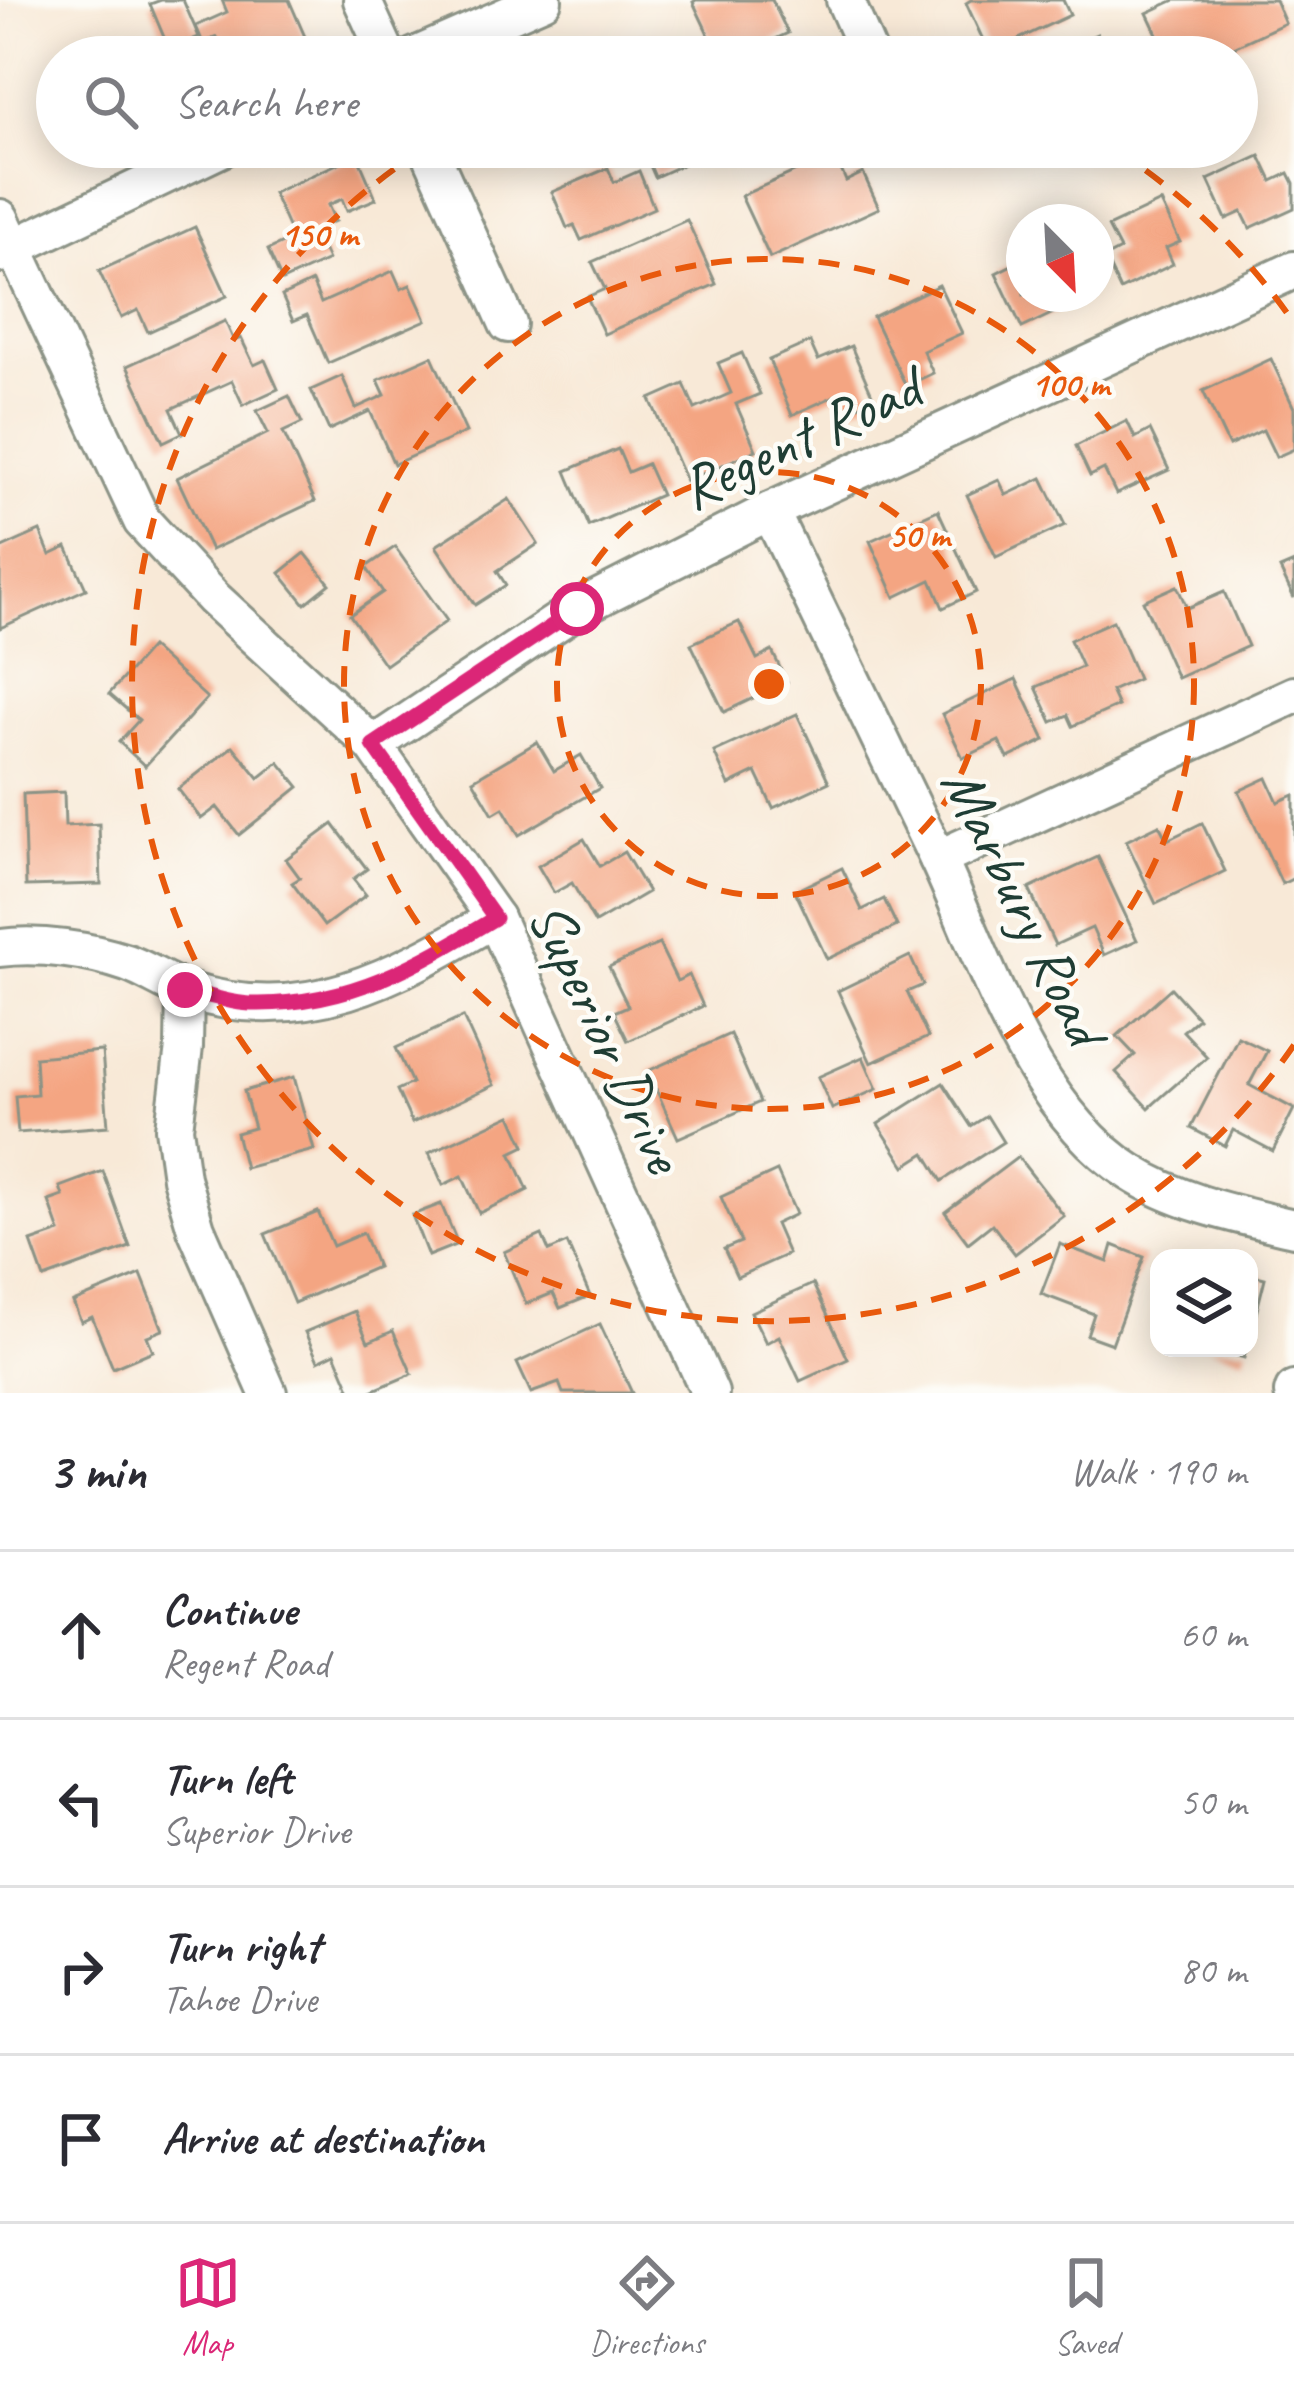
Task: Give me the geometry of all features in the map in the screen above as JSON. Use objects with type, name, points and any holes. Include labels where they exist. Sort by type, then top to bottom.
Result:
[{"type":"street","points":[[362,0],[378,36]]},
{"type":"street","points":[[461,36],[543,0]]},
{"type":"street","points":[[845,0],[861,36]]},
{"type":"street","points":[[5,240],[175,168]]},
{"type":"street","points":[[437,168],[508,324]]},
{"type":"street","name":"Superior Drive","points":[[5,240],[142,521],[213,598],[373,745],[495,918],[710,1393]]},
{"type":"street","name":"Regent Road","points":[[373,745],[577,609],[770,511],[1294,270]]},
{"type":"street","name":"Marbury Road","points":[[770,511],[1022,1046],[1072,1120],[1130,1172],[1216,1210],[1294,1228]]},
{"type":"street","points":[[938,860],[1294,694]]},
{"type":"street","points":[[0,948],[65,949],[126,963],[185,990],[256,1005],[345,995],[418,964],[495,918]]},
{"type":"street","points":[[185,990],[174,1128],[181,1178],[196,1229],[268,1393]]},
{"type":"building","points":[[183,0],[199,36],[164,36],[150,4]]},
{"type":"building","points":[[222,0],[289,0],[305,36],[200,36],[196,26],[227,12]]},
{"type":"building","points":[[772,0],[788,33],[709,36],[693,2]]},
{"type":"building","points":[[1063,0],[1070,15],[1025,36],[981,36],[966,3]]},
{"type":"building","points":[[1175,0],[1275,0],[1285,23],[1257,36],[1158,36],[1147,13]]},
{"type":"building","points":[[1258,157],[1272,181],[1289,173],[1294,208],[1250,228],[1242,212],[1226,219],[1208,180],[1234,168],[1258,168]]},
{"type":"building","points":[[328,168],[363,168],[376,199],[347,211],[342,199],[328,205],[335,221],[314,230],[328,260],[282,281],[268,250],[293,238],[273,193]]},
{"type":"building","points":[[608,168],[614,182],[639,171],[654,208],[581,240],[574,225],[567,228],[552,192]]},
{"type":"building","points":[[651,168],[675,168],[655,177]]},
{"type":"building","points":[[803,168],[840,168],[846,181],[863,173],[879,208],[770,258],[741,196]]},
{"type":"building","points":[[1161,202],[1180,242],[1166,248],[1173,264],[1120,290],[1114,277],[1114,253],[1120,250],[1114,224]]},
{"type":"building","points":[[687,220],[716,284],[604,334],[587,297],[605,289],[592,262]]},
{"type":"building","points":[[195,227],[227,296],[148,332],[138,310],[121,318],[99,271]]},
{"type":"building","points":[[1006,268],[1006,294],[996,273]]},
{"type":"building","points":[[393,271],[401,289],[410,285],[426,320],[328,363],[307,315],[293,321],[282,296],[312,282],[321,303]]},
{"type":"building","points":[[939,285],[962,333],[923,351],[933,373],[906,386],[873,317]]},
{"type":"building","points":[[1014,312],[1055,312],[1022,328]]},
{"type":"building","points":[[225,321],[234,341],[241,338],[254,365],[265,360],[278,389],[243,405],[232,381],[171,409],[182,433],[163,442],[127,366]]},
{"type":"building","points":[[810,342],[818,360],[851,346],[874,399],[847,411],[839,394],[792,415],[769,360]]},
{"type":"building","points":[[742,353],[760,394],[736,404],[756,450],[686,481],[650,399],[684,384],[695,409],[731,393],[718,363]]},
{"type":"building","points":[[432,356],[466,432],[394,464],[370,411],[329,430],[311,390],[342,376],[356,408],[385,395],[378,380]]},
{"type":"building","points":[[1271,359],[1294,408],[1294,449],[1276,457],[1263,430],[1229,446],[1203,391]]},
{"type":"building","points":[[289,396],[302,423],[283,432],[315,501],[211,550],[177,478],[268,433],[257,411]]},
{"type":"building","points":[[1127,421],[1135,438],[1150,430],[1169,470],[1116,494],[1104,469],[1090,476],[1076,446]]},
{"type":"building","points":[[618,449],[628,472],[647,464],[661,495],[589,526],[566,471]]},
{"type":"building","points":[[1042,478],[1065,525],[996,557],[967,495],[999,480],[1006,495]]},
{"type":"building","points":[[509,499],[538,544],[497,571],[506,585],[475,605],[436,546]]},
{"type":"building","points":[[938,510],[976,592],[943,608],[931,580],[895,597],[870,541]]},
{"type":"building","points":[[40,531],[50,555],[67,547],[86,589],[0,628],[0,549]]},
{"type":"building","points":[[395,547],[447,621],[385,665],[350,615],[383,592],[366,567]]},
{"type":"building","points":[[305,553],[330,584],[305,604],[280,573]]},
{"type":"building","points":[[1294,563],[1294,598],[1280,569]]},
{"type":"building","points":[[1177,586],[1187,608],[1224,592],[1248,646],[1177,678],[1143,601]]},
{"type":"building","points":[[1113,621],[1138,679],[1111,691],[1118,706],[1073,726],[1068,715],[1052,722],[1036,687],[1082,667],[1070,640]]},
{"type":"building","points":[[739,622],[757,659],[772,651],[787,682],[724,712],[691,644]]},
{"type":"building","points":[[151,647],[207,698],[145,766],[119,742],[139,720],[109,694]]},
{"type":"building","points":[[1016,679],[1045,740],[1008,758],[999,741],[963,758],[942,714]]},
{"type":"building","points":[[797,714],[829,782],[773,808],[756,772],[729,785],[714,752]]},
{"type":"building","points":[[537,742],[554,771],[581,755],[600,788],[519,835],[503,808],[493,814],[473,780]]},
{"type":"building","points":[[233,746],[259,778],[279,762],[299,787],[239,835],[217,807],[201,819],[178,789]]},
{"type":"building","points":[[1267,778],[1278,802],[1294,795],[1294,878],[1282,884],[1239,791]]},
{"type":"building","points":[[64,792],[65,826],[99,824],[101,884],[26,886],[23,794]]},
{"type":"building","points":[[1202,823],[1225,871],[1156,904],[1126,841],[1159,825],[1167,840]]},
{"type":"building","points":[[333,824],[367,869],[353,879],[366,895],[324,926],[292,883],[300,878],[286,859]]},
{"type":"building","points":[[584,839],[600,866],[624,852],[648,892],[595,923],[572,883],[554,893],[538,866]]},
{"type":"building","points":[[1098,857],[1137,940],[1104,955],[1092,928],[1055,945],[1029,889]]},
{"type":"building","points":[[842,868],[862,910],[884,899],[897,926],[827,959],[795,891]]},
{"type":"building","points":[[659,944],[677,981],[689,975],[703,1006],[628,1041],[614,1012],[628,1006],[609,967]]},
{"type":"building","points":[[910,956],[923,985],[907,992],[928,1037],[871,1063],[838,991]]},
{"type":"building","points":[[1171,988],[1198,1018],[1183,1031],[1207,1057],[1149,1108],[1116,1072],[1135,1055],[1117,1036]]},
{"type":"building","points":[[463,1017],[494,1085],[412,1123],[397,1090],[412,1083],[396,1048]]},
{"type":"building","points":[[730,1034],[760,1102],[678,1138],[648,1071]]},
{"type":"building","points":[[1238,1037],[1267,1051],[1249,1085],[1294,1109],[1273,1151],[1233,1130],[1225,1146],[1191,1128]]},
{"type":"building","points":[[102,1051],[108,1126],[18,1133],[15,1096],[37,1094],[35,1057]]},
{"type":"building","points":[[863,1057],[877,1089],[832,1109],[818,1077]]},
{"type":"building","points":[[294,1077],[314,1150],[245,1168],[236,1133],[254,1128],[244,1091]]},
{"type":"building","points":[[943,1083],[971,1126],[987,1116],[1003,1142],[942,1181],[925,1153],[905,1166],[878,1124]]},
{"type":"building","points":[[511,1115],[525,1146],[511,1153],[528,1190],[479,1213],[462,1176],[443,1185],[429,1153]]},
{"type":"building","points":[[1018,1157],[1064,1216],[1015,1254],[992,1224],[968,1243],[945,1212]]},
{"type":"building","points":[[103,1171],[130,1247],[44,1278],[31,1242],[60,1232],[49,1201],[63,1196],[60,1187]]},
{"type":"building","points":[[777,1171],[796,1214],[775,1224],[788,1254],[737,1277],[724,1249],[741,1242],[721,1197]]},
{"type":"building","points":[[441,1204],[458,1244],[428,1256],[412,1215]]},
{"type":"building","points":[[318,1212],[333,1246],[363,1233],[377,1267],[294,1303],[265,1234]]},
{"type":"building","points":[[542,1235],[549,1251],[567,1243],[590,1296],[560,1308],[553,1293],[526,1304],[504,1252]]},
{"type":"building","points":[[1060,1244],[1108,1262],[1113,1245],[1144,1257],[1112,1344],[1087,1335],[1094,1314],[1041,1294]]},
{"type":"building","points":[[141,1274],[163,1330],[147,1336],[153,1351],[113,1368],[92,1317],[81,1322],[73,1302]]},
{"type":"building","points":[[1258,1276],[1265,1278],[1258,1306]]},
{"type":"building","points":[[813,1284],[848,1359],[800,1381],[779,1336],[766,1343],[751,1312]]},
{"type":"building","points":[[355,1311],[368,1342],[393,1331],[412,1374],[367,1393],[352,1393],[335,1353],[318,1361],[305,1332]]},
{"type":"building","points":[[600,1324],[632,1393],[563,1393],[559,1383],[531,1393],[517,1363]]},
{"type":"route","points":[[185,990],[256,1005],[345,995],[418,964],[495,918],[373,745],[577,609]]}]
